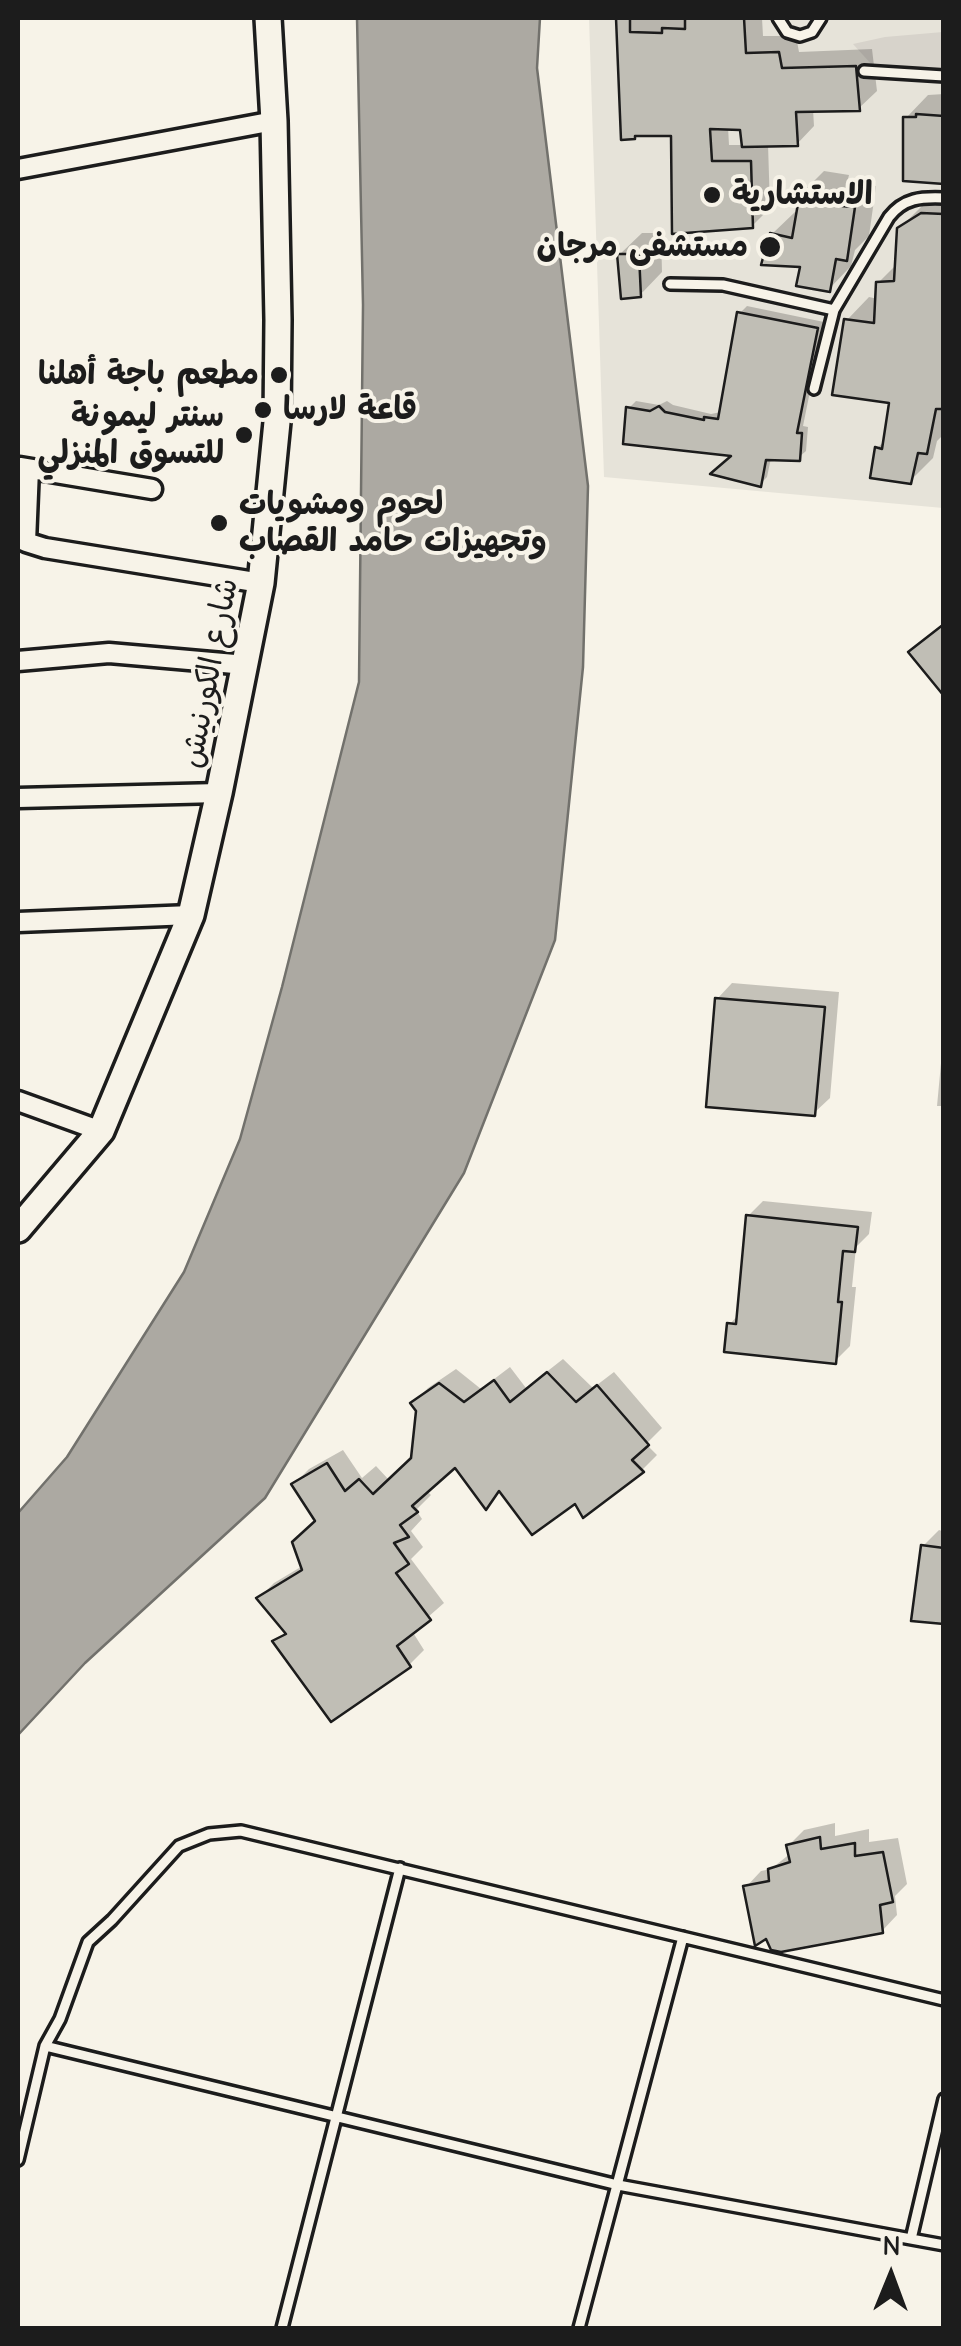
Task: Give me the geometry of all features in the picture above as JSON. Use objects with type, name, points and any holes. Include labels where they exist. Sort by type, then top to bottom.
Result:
[{"type":"street","name":"شارع الكورنيش","points":[[18,1229],[101,1131],[191,916],[220,793],[262,583],[276,422],[278,320],[268,18]]},
{"type":"street","points":[[18,169],[274,121]]},
{"type":"street","points":[[152,489],[23,468],[26,542],[262,583]]},
{"type":"street","points":[[18,661],[109,653],[246,665]]},
{"type":"street","points":[[18,798],[220,793]]},
{"type":"street","points":[[18,922],[191,916]]},
{"type":"street","points":[[18,1100],[101,1131]]},
{"type":"lane","points":[[778,18],[787,32],[800,36],[812,32],[821,18]]},
{"type":"lane","points":[[864,72],[944,76]]},
{"type":"lane","points":[[814,389],[834,310],[894,211],[914,198],[944,198]]},
{"type":"lane","points":[[670,284],[723,285],[834,310]]},
{"type":"lane","points":[[18,2160],[45,2046],[60,2019],[88,1942],[179,1846],[209,1834],[241,1831],[944,2000]]},
{"type":"lane","points":[[282,2328],[400,1868]]},
{"type":"lane","points":[[580,2328],[684,1937]]},
{"type":"lane","points":[[45,2046],[618,2185],[944,2245]]},
{"type":"lane","points":[[911,2239],[944,2099]]},
{"type":"shaded area","points":[[357,18],[540,18],[537,68],[588,486],[583,667],[555,940],[464,1173],[265,1498],[85,1663],[18,1735],[18,1513],[67,1457],[184,1272],[240,1139],[359,682],[363,305]]},
{"type":"shaded area","name":"مستشفى مرجان","points":[[589,18],[943,18],[943,508],[604,477]]},
{"type":"shaded area","points":[[943,32],[943,69],[873,66],[853,44],[885,37]]},
{"type":"building","points":[[616,18],[630,18],[630,32],[662,33],[662,28],[685,29],[685,18],[744,18],[746,53],[779,52],[782,68],[856,66],[860,111],[796,112],[798,146],[742,147],[740,130],[710,129],[712,161],[751,161],[753,228],[672,234],[671,136],[621,140]]},
{"type":"building","points":[[944,116],[944,184],[903,181],[903,117]]},
{"type":"building","points":[[800,192],[829,197],[826,205],[855,207],[847,261],[836,259],[830,292],[796,286],[800,267],[761,265],[770,233],[792,238]]},
{"type":"building","points":[[921,213],[944,214],[944,409],[936,409],[927,454],[918,453],[911,484],[870,478],[875,447],[882,449],[889,403],[832,395],[844,319],[874,323],[876,282],[894,281],[897,228]]},
{"type":"building","points":[[617,254],[639,254],[641,297],[621,299]]},
{"type":"building","points":[[737,312],[818,328],[797,433],[802,433],[800,461],[766,460],[761,487],[710,474],[731,456],[623,444],[626,407],[650,411],[659,406],[665,412],[718,419]]},
{"type":"building","points":[[944,624],[944,696],[908,652]]},
{"type":"building","points":[[715,998],[825,1007],[815,1116],[706,1107]]},
{"type":"building","points":[[746,1215],[858,1227],[855,1252],[843,1251],[836,1364],[724,1352],[727,1323],[736,1324]]},
{"type":"building","points":[[547,1372],[576,1402],[597,1385],[649,1445],[632,1460],[644,1472],[583,1518],[575,1504],[532,1535],[499,1491],[486,1510],[455,1468],[412,1506],[418,1512],[400,1525],[409,1537],[394,1543],[409,1564],[396,1573],[431,1620],[397,1646],[411,1667],[331,1722],[272,1641],[286,1634],[256,1598],[302,1570],[292,1542],[315,1521],[291,1484],[327,1463],[345,1491],[359,1479],[373,1494],[411,1458],[416,1411],[410,1403],[439,1383],[464,1402],[494,1380],[510,1402]]},
{"type":"building","points":[[921,1545],[944,1548],[944,1624],[911,1621]]},
{"type":"building","points":[[820,1837],[821,1849],[855,1843],[855,1856],[883,1852],[893,1902],[880,1905],[883,1933],[781,1952],[771,1950],[766,1939],[755,1946],[743,1886],[769,1881],[768,1869],[790,1862],[786,1845]]},
{"type":"place","name":"الاستشارية","points":[[712,195]]},
{"type":"place","name":"مستشفى مرجان","points":[[770,247]]},
{"type":"place","name":"مطعم باجة أهلنا","points":[[279,375]]},
{"type":"place","name":"قاعة لارسا","points":[[263,410]]},
{"type":"place","name":"سنتر ليمونة للتسوق المنزلي","points":[[244,435]]},
{"type":"place","name":"لحوم ومشويات وتجهيزات حامد القصاب","points":[[219,523]]}]
